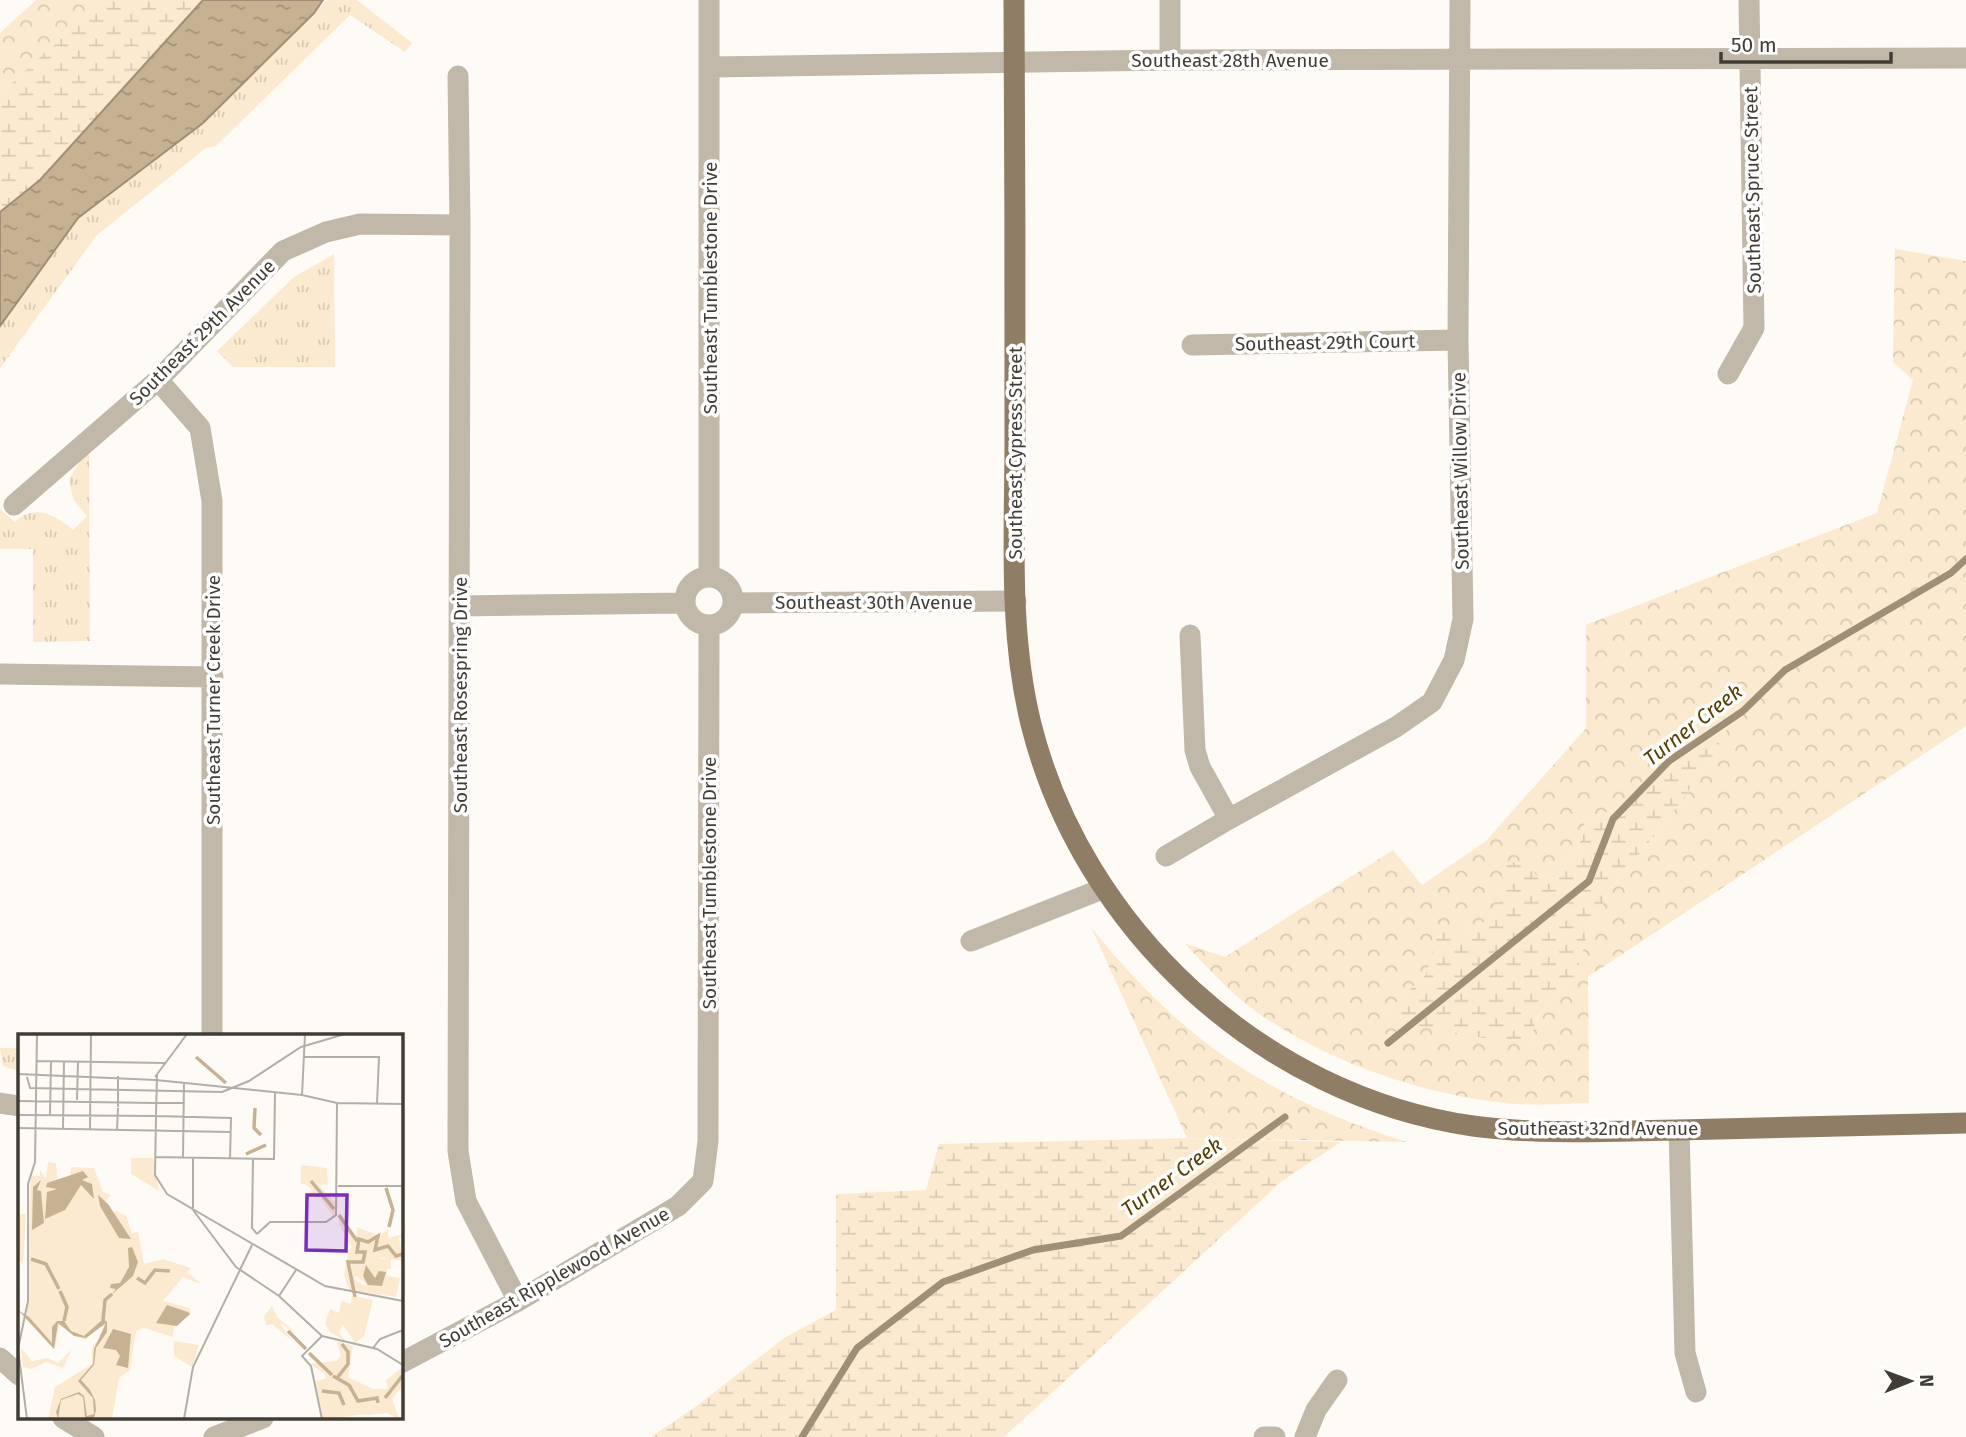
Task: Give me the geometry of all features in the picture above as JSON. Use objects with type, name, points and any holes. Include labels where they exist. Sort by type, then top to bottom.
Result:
[{"type":"main road","name":"Southeast Cypress Street","points":[[1014,0],[1016,601],[1022,683],[1042,765],[1077,849],[1102,889]]},
{"type":"main road","name":"Southeast 32nd Avenue","points":[[1102,889],[1165,964],[1206,1003],[1285,1059],[1374,1101],[1434,1118],[1497,1128],[1577,1132],[1966,1124]]},
{"type":"street","name":"Southeast Tumblestone Drive","points":[[709,0],[709,576]]},
{"type":"street","points":[[1170,0],[1170,60]]},
{"type":"street","name":"Southeast Willow Drive","points":[[1166,856],[1414,715],[1432,702],[1454,660],[1463,619],[1458,340],[1460,0]]},
{"type":"street","name":"Southeast Spruce Street","points":[[1728,374],[1754,328],[1749,0]]},
{"type":"street","name":"Southeast 28th Avenue","points":[[711,67],[1170,60],[1966,58]]},
{"type":"street","name":"Southeast Rosespring Drive","points":[[458,76],[458,1151],[466,1201],[518,1301]]},
{"type":"street","name":"Southeast 29th Avenue","points":[[13,505],[158,380],[283,251],[326,232],[360,224],[460,225]]},
{"type":"street","name":"Southeast 29th Court","points":[[1192,345],[1458,340]]},
{"type":"street","name":"Southeast Turner Creek Drive","points":[[158,380],[200,428],[212,501],[212,1034]]},
{"type":"street","points":[[709,576],[728,586],[733,603],[725,619],[709,625],[694,620],[684,603],[691,584],[709,576]]},
{"type":"street","name":"Southeast 30th Avenue","points":[[733,603],[1016,601]]},
{"type":"street","points":[[460,607],[684,603]]},
{"type":"street","name":"Southeast Tumblestone Drive","points":[[708,1141],[709,625]]},
{"type":"street","points":[[1189,635],[1195,750],[1200,767],[1229,819]]},
{"type":"street","points":[[0,674],[213,677]]},
{"type":"street","points":[[971,941],[1102,889]]},
{"type":"street","points":[[0,1103],[18,1106]]},
{"type":"street","points":[[1679,1130],[1685,1353],[1696,1392]]},
{"type":"street","name":"Southeast Ripplewood Avenue","points":[[402,1362],[518,1301],[678,1206],[702,1181],[708,1141]]},
{"type":"street","points":[[0,1359],[18,1373]]},
{"type":"street","points":[[1305,1437],[1316,1410],[1337,1380]]},
{"type":"street","points":[[66,1420],[94,1437]]},
{"type":"street","points":[[214,1437],[258,1420]]},
{"type":"street","points":[[1264,1437],[1275,1437]]},
{"type":"green space","points":[[36,0],[102,0],[0,94],[0,33]]},
{"type":"green space","points":[[102,0],[203,0],[40,180],[0,212],[0,94]]},
{"type":"green space","points":[[327,0],[357,0],[412,43],[405,52],[350,15],[216,146],[206,148],[97,235],[0,368],[0,326],[78,218],[203,123]]},
{"type":"green space","points":[[1895,249],[1966,261],[1966,726],[1588,977],[1589,1103],[1503,1103],[1439,1092],[1375,1073],[1314,1046],[1258,1013],[1228,988],[1184,943],[1225,957],[1393,850],[1422,885],[1486,841],[1586,728],[1586,625],[1877,513],[1913,380],[1893,362]],"holes":[[[1734,715],[1708,764],[1664,824],[1612,887],[1587,935],[1577,971],[1537,1018],[1528,1045],[1383,1014],[1426,975],[1464,931],[1489,920],[1504,893],[1538,877],[1557,879],[1579,846],[1586,820],[1620,807]]]},
{"type":"green space","points":[[334,254],[335,367],[233,367],[217,351],[294,277]]},
{"type":"green space","points":[[89,447],[90,641],[33,642],[33,549],[0,549],[0,509],[15,522],[30,513],[45,513],[73,530],[87,516],[73,499],[69,479]]},
{"type":"green space","points":[[1736,713],[1708,764],[1664,824],[1612,887],[1587,935],[1577,972],[1537,1018],[1528,1046],[1409,1024],[1383,1014],[1426,975],[1439,929],[1464,931],[1489,920],[1504,893],[1501,863],[1526,862],[1538,877],[1557,879],[1579,846],[1586,820],[1620,807]]},
{"type":"green space","points":[[1091,927],[1160,1003],[1194,1034],[1231,1061],[1312,1106],[1407,1142],[1187,1138]]},
{"type":"green space","points":[[0,1048],[18,1048],[18,1071],[3,1066]]},
{"type":"green space","points":[[1187,1138],[1341,1142],[1282,1181],[1004,1437],[651,1437],[698,1405],[784,1338],[836,1310],[836,1194],[926,1190],[939,1144]]},
{"type":"water","points":[[203,0],[323,0],[314,13],[203,123],[78,218],[0,326],[0,212],[40,180]]},
{"type":"waterway","name":"Turner Creek","points":[[1388,1043],[1589,881],[1613,819],[1669,761],[1743,711],[1785,670],[1951,573],[1966,559]]},
{"type":"waterway","name":"Turner Creek","points":[[802,1437],[857,1348],[943,1282],[1033,1250],[1121,1236],[1285,1117]]}]
